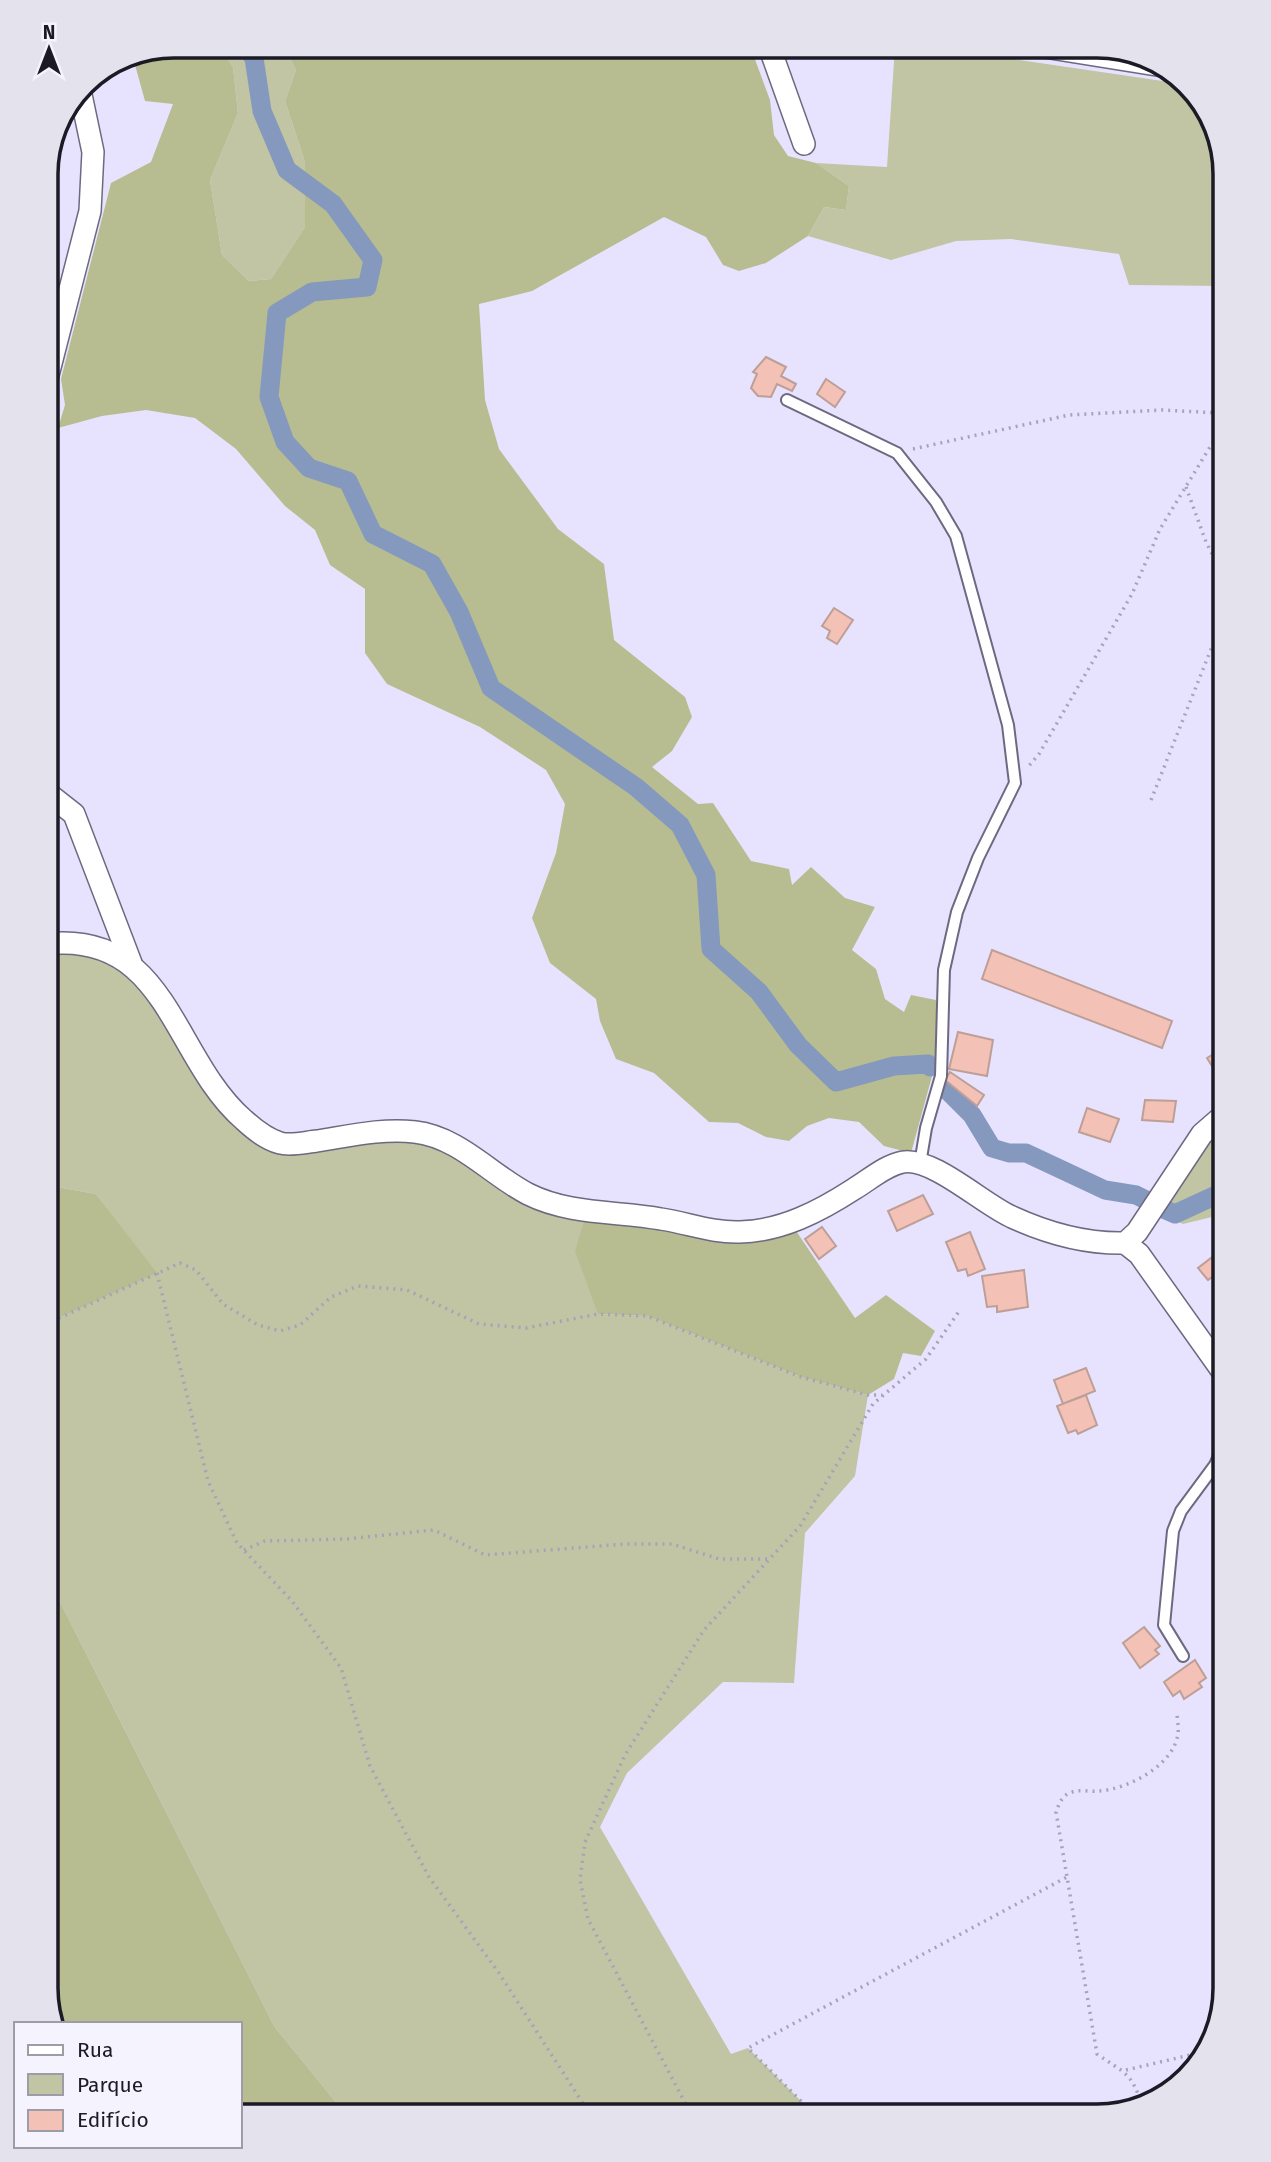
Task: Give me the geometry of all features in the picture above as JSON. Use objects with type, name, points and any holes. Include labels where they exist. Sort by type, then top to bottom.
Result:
[{"type":"street","points":[[773,58],[804,144]]},
{"type":"street","points":[[58,336],[90,211],[93,152],[83,102]]},
{"type":"street","points":[[58,801],[74,814],[131,963]]},
{"type":"street","points":[[58,942],[99,948],[131,963],[156,989],[213,1087],[231,1109],[260,1135],[282,1144],[380,1131],[417,1132],[447,1141],[528,1194],[560,1206],[662,1219],[708,1231],[741,1232],[779,1226],[821,1210],[881,1171],[903,1162],[920,1164],[1010,1217],[1093,1244],[1125,1243],[1139,1254],[1213,1357]]},
{"type":"street","points":[[1125,1243],[1137,1232],[1202,1134],[1213,1124]]},
{"type":"lane","points":[[787,400],[897,453],[936,502],[956,536],[1008,725],[1015,783],[978,858],[957,912],[944,970],[941,1076],[926,1128],[920,1164]]},
{"type":"lane","points":[[1183,1656],[1164,1625],[1174,1531],[1181,1511],[1213,1468]]},
{"type":"path","points":[[897,453],[1069,415],[1162,410],[1213,413]]},
{"type":"path","points":[[1015,783],[1038,754],[1132,594],[1160,529],[1213,442]]},
{"type":"path","points":[[1186,487],[1213,555]]},
{"type":"path","points":[[1151,800],[1213,646]]},
{"type":"path","points":[[58,1318],[180,1263],[196,1270],[223,1304],[258,1325],[280,1331],[300,1325],[331,1297],[358,1286],[407,1290],[479,1324],[526,1328],[598,1314],[647,1316],[801,1377],[868,1395],[884,1395]]},
{"type":"path","points":[[157,1273],[208,1481],[237,1543],[292,1601],[341,1668],[370,1766],[429,1877],[499,1973],[583,2104]]},
{"type":"path","points":[[686,2104],[587,1919],[580,1880],[585,1842],[625,1755],[704,1630],[800,1526],[873,1404],[926,1359],[960,1310]]},
{"type":"path","points":[[244,1550],[265,1541],[346,1539],[434,1530],[485,1555],[626,1544],[672,1544],[719,1559],[772,1559]]},
{"type":"path","points":[[1139,2096],[1126,2070],[1097,2054],[1056,1812],[1062,1798],[1072,1791],[1100,1791],[1122,1786],[1150,1772],[1170,1754],[1178,1735],[1177,1712]]},
{"type":"path","points":[[804,2104],[748,2048],[1067,1877]]},
{"type":"path","points":[[1126,2070],[1192,2054]]},
{"type":"green space","points":[[173,58],[227,58],[233,67],[238,113],[210,180],[222,255],[249,281],[271,279],[305,227],[305,162],[285,101],[296,70],[290,58],[754,58],[770,100],[774,135],[788,156],[816,163],[849,186],[846,210],[824,207],[808,236],[766,263],[739,271],[723,265],[706,237],[664,217],[532,291],[479,304],[485,400],[499,449],[558,529],[604,564],[614,640],[685,697],[692,717],[672,751],[652,767],[698,804],[713,803],[751,861],[789,869],[792,885],[811,867],[845,898],[875,907],[852,950],[876,969],[885,999],[904,1012],[911,995],[936,1000],[937,1058],[911,1153],[884,1146],[859,1122],[829,1118],[807,1126],[789,1141],[766,1137],[738,1123],[709,1122],[654,1073],[616,1059],[600,1021],[596,999],[550,963],[532,918],[556,853],[565,804],[546,770],[480,727],[387,684],[365,653],[365,589],[330,565],[315,530],[285,506],[236,449],[195,418],[146,410],[102,416],[58,428],[65,405],[61,379],[111,183],[151,162],[173,104],[145,101],[136,64]]},
{"type":"green space","points":[[227,58],[290,58],[296,70],[285,101],[305,162],[305,227],[271,279],[249,281],[222,255],[210,180],[238,113],[233,67]]},
{"type":"green space","points":[[894,58],[1006,58],[1168,82],[1194,109],[1209,143],[1213,173],[1213,286],[1129,285],[1119,254],[1011,239],[956,241],[891,260],[808,236],[824,207],[846,210],[849,186],[816,163],[887,167]]},
{"type":"green space","points":[[58,947],[131,963],[260,1135],[417,1132],[528,1194],[587,1211],[598,1314],[647,1316],[801,1377],[868,1395],[855,1476],[805,1533],[794,1683],[723,1682],[627,1773],[600,1827],[731,2054],[748,2048],[804,2104],[337,2104],[274,2026],[58,1598],[58,1318],[156,1273],[96,1194],[58,1187]]},
{"type":"green space","points":[[1213,1134],[1213,1217],[1183,1224],[1160,1213]]},
{"type":"green space","points":[[58,1187],[96,1194],[157,1273],[58,1318]]},
{"type":"green space","points":[[587,1211],[708,1231],[790,1222],[855,1318],[886,1295],[935,1331],[921,1356],[903,1353],[894,1379],[868,1395],[801,1377],[647,1316],[598,1314],[575,1251]]},
{"type":"green space","points":[[58,1598],[274,2026],[337,2104],[242,2104],[242,2022],[63,2022],[58,1989]]},
{"type":"building","points":[[766,357],[786,367],[781,376],[796,384],[792,391],[777,384],[771,397],[758,396],[751,388],[757,374],[753,372]]},
{"type":"building","points":[[826,379],[845,392],[835,407],[817,394]]},
{"type":"building","points":[[834,608],[853,620],[837,644],[827,638],[830,631],[822,626]]},
{"type":"building","points":[[992,950],[1172,1021],[1162,1048],[982,979]]},
{"type":"building","points":[[958,1032],[993,1040],[987,1076],[949,1069]]},
{"type":"building","points":[[1213,1054],[1213,1068],[1207,1058]]},
{"type":"building","points":[[950,1072],[984,1095],[977,1106],[945,1080]]},
{"type":"building","points":[[1145,1100],[1176,1101],[1173,1122],[1142,1120]]},
{"type":"building","points":[[1087,1108],[1119,1119],[1110,1142],[1079,1132]]},
{"type":"building","points":[[923,1195],[933,1214],[897,1231],[888,1211]]},
{"type":"building","points":[[822,1227],[836,1246],[819,1259],[805,1239]]},
{"type":"building","points":[[970,1232],[985,1269],[968,1276],[966,1269],[958,1271],[946,1242]]},
{"type":"building","points":[[1213,1257],[1213,1276],[1208,1280],[1198,1268]]},
{"type":"building","points":[[1024,1270],[1028,1307],[997,1312],[997,1306],[987,1307],[982,1276]]},
{"type":"building","points":[[1086,1368],[1095,1391],[1063,1404],[1054,1380]]},
{"type":"building","points":[[1086,1395],[1097,1425],[1078,1434],[1076,1430],[1068,1433],[1057,1406]]},
{"type":"building","points":[[1144,1627],[1160,1646],[1155,1650],[1159,1654],[1140,1668],[1123,1643]]},
{"type":"building","points":[[1195,1660],[1206,1678],[1199,1683],[1202,1687],[1184,1699],[1180,1691],[1173,1696],[1164,1682]]},
{"type":"waterway","points":[[254,58],[262,111],[287,170],[333,204],[373,260],[367,287],[312,292],[277,313],[269,397],[285,442],[309,468],[348,481],[373,534],[432,564],[459,612],[491,688],[636,787],[680,825],[706,875],[711,949],[759,992],[798,1045],[836,1082],[894,1066],[928,1064],[930,1067]]},
{"type":"waterway","points":[[947,1090],[972,1115],[992,1148],[1009,1153],[1026,1153],[1105,1190],[1136,1195],[1150,1202]]},
{"type":"waterway","points":[[1159,1207],[1175,1214],[1213,1197]]}]
